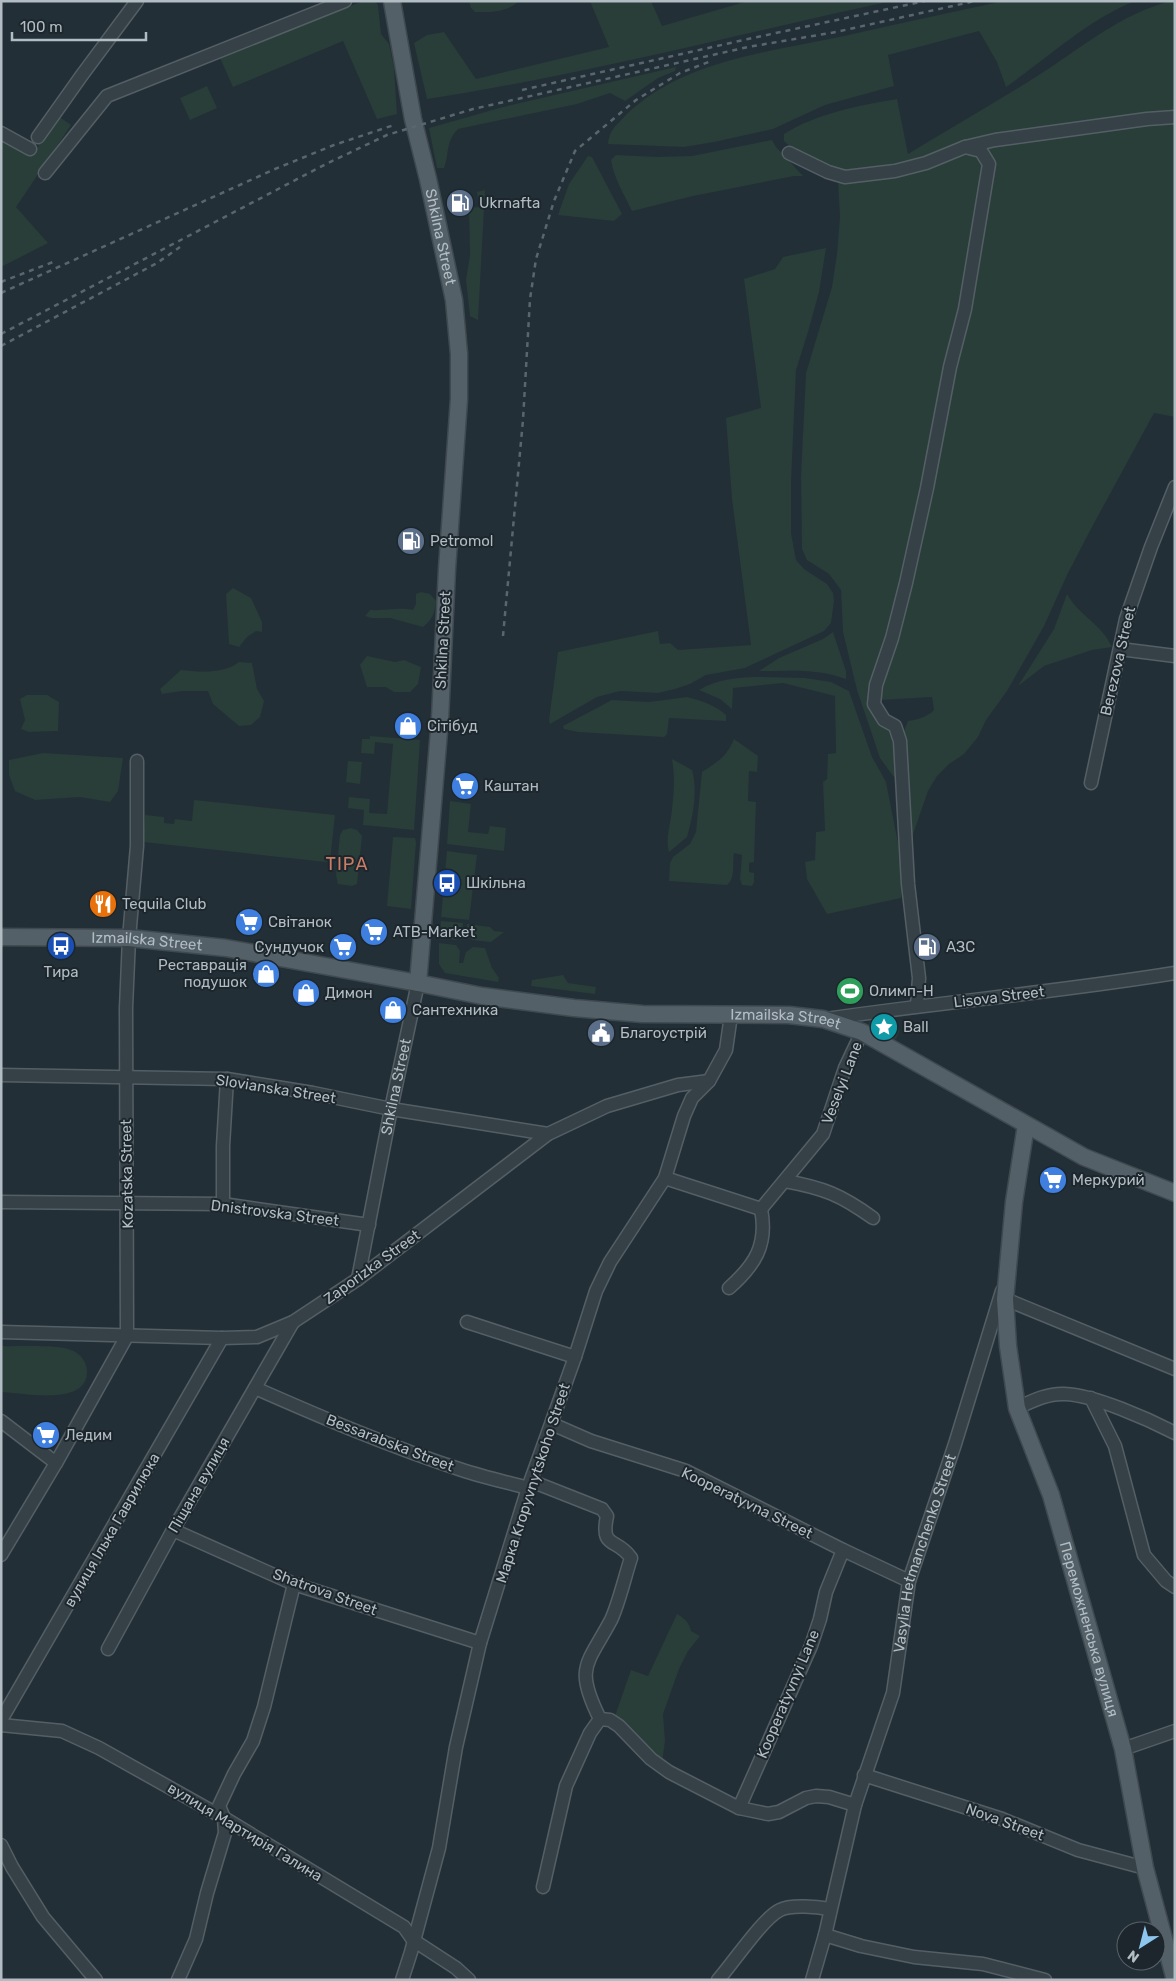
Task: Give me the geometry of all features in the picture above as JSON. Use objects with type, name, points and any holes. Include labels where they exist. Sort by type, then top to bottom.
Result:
[{"type":"main road","name":"Shkilna Street","points":[[392,1],[413,119],[454,300],[459,354],[459,399],[447,569],[440,719],[418,983]]},
{"type":"main road","name":"Izmailska Street","points":[[1,937],[129,938],[226,948],[482,996],[574,1008],[642,1014],[789,1015],[823,1019],[862,1032],[1084,1157],[1175,1193]]},
{"type":"main road","name":"Vasylia Hetmanchenko Street","points":[[1006,1279],[1020,1152],[1026,1125]]},
{"type":"main road","name":"Переможненська вулиця","points":[[1006,1279],[1005,1299],[1008,1346],[1017,1408],[1051,1495],[1123,1749],[1145,1868],[1175,1980]]},
{"type":"street","points":[[38,137],[138,1]]},
{"type":"street","points":[[45,173],[107,96],[345,1]]},
{"type":"street","points":[[789,153],[828,172],[845,177],[896,171],[926,163],[965,147],[995,140],[1147,119],[1175,117]]},
{"type":"street","points":[[1,133],[30,150]]},
{"type":"street","points":[[917,1006],[919,978],[908,884],[900,740],[895,726],[884,720],[874,704],[876,685],[892,638],[906,583],[927,488],[950,367],[965,309],[977,244],[989,164],[981,151],[965,147]]},
{"type":"street","name":"Berezova Street","points":[[1091,783],[1120,643],[1129,610],[1150,547],[1175,487]]},
{"type":"street","points":[[1120,649],[1175,656]]},
{"type":"street","name":"Kozatska Street","points":[[1,1555],[56,1463],[127,1336],[128,1204],[126,1077],[129,938],[137,846],[137,761]]},
{"type":"street","name":"Lisova Street","points":[[823,1019],[917,1006],[1023,995],[1175,973]]},
{"type":"street","name":"Shkilna Street","points":[[358,1278],[418,983]]},
{"type":"street","name":"Марка Kropyvnytskoho Street","points":[[402,1980],[412,1952],[413,1940],[439,1848],[456,1747],[480,1643],[530,1484],[575,1358],[596,1291],[610,1262],[665,1178],[684,1116],[692,1098],[709,1081],[726,1050],[731,1015]]},
{"type":"street","name":"Veselyi Lane","points":[[761,1209],[823,1134],[845,1068],[862,1032]]},
{"type":"street","name":"Slovianska Street","points":[[1,1075],[227,1079],[313,1093],[391,1109],[548,1134]]},
{"type":"street","points":[[222,1204],[227,1079]]},
{"type":"street","name":"Zaporizka Street","points":[[1,1332],[222,1338],[257,1337],[293,1322],[358,1278],[548,1134],[607,1106],[678,1085],[709,1081]]},
{"type":"street","points":[[665,1178],[761,1209],[764,1222],[761,1247],[754,1262],[729,1288]]},
{"type":"street","points":[[785,1181],[823,1189],[850,1202],[873,1218]]},
{"type":"street","name":"Dnistrovska Street","points":[[1,1202],[222,1204],[370,1225]]},
{"type":"street","name":"Vasylia Hetmanchenko Street","points":[[812,1980],[825,1936],[855,1805],[893,1693],[909,1581],[955,1444],[1006,1279]]},
{"type":"street","points":[[1005,1299],[1175,1369]]},
{"type":"street","name":"Піщана вулиця","points":[[108,1649],[173,1530],[293,1322]]},
{"type":"street","points":[[467,1322],[575,1358]]},
{"type":"street","points":[[257,1337],[270,1341],[274,1355]]},
{"type":"street","name":"вулиця Ілька Гаврилюка","points":[[1,1720],[222,1338]]},
{"type":"street","name":"Bessarabska Street","points":[[255,1388],[325,1419],[396,1447],[462,1470],[530,1484],[602,1509],[607,1516],[604,1531],[606,1536],[627,1552],[631,1558],[612,1618],[591,1652],[586,1665],[587,1686],[592,1703],[600,1719]]},
{"type":"street","points":[[1017,1408],[1045,1396],[1064,1394],[1091,1398],[1175,1433]]},
{"type":"street","points":[[1091,1398],[1115,1446],[1144,1555],[1166,1581],[1175,1587]]},
{"type":"street","points":[[1,1421],[56,1463]]},
{"type":"street","name":"Kooperatyvna Street","points":[[552,1424],[591,1441],[686,1471],[909,1581]]},
{"type":"street","name":"Shatrova Street","points":[[173,1530],[294,1584],[480,1643]]},
{"type":"street","name":"Kooperatyvnyi Lane","points":[[739,1808],[810,1646],[820,1620],[826,1592],[843,1550]]},
{"type":"street","points":[[178,1980],[196,1939],[207,1893],[225,1833],[224,1818],[219,1806],[256,1733],[294,1584]]},
{"type":"street","points":[[543,1887],[566,1786],[590,1734],[600,1719],[610,1720],[619,1726],[651,1759],[669,1772],[739,1808],[768,1814],[779,1812],[806,1798],[816,1796],[829,1797],[855,1805]]},
{"type":"street","name":"вулиця Мартирія Галина","points":[[1,1725],[62,1731],[136,1768],[224,1818],[404,1927],[413,1940],[456,1968],[469,1980]]},
{"type":"street","points":[[1123,1749],[1175,1731]]},
{"type":"street","name":"Nova Street","points":[[864,1775],[1002,1819],[1078,1850],[1145,1868]]},
{"type":"street","points":[[1,1845],[12,1867],[43,1917],[96,1980]]},
{"type":"street","points":[[718,1980],[769,1918],[781,1909],[803,1907],[830,1909]]},
{"type":"street","points":[[825,1936],[914,1957],[982,1964],[1045,1980]]},
{"type":"green space","points":[[363,1],[375,1],[378,5],[381,34],[389,44],[394,68],[397,114],[377,119],[343,41],[233,87],[220,58]]},
{"type":"green space","points":[[469,1],[519,1],[504,10],[475,12],[471,8]]},
{"type":"green space","points":[[590,1],[651,1],[662,26],[748,1],[892,1],[603,66],[427,99],[414,43],[427,35],[444,32],[476,79],[609,47]]},
{"type":"green space","points":[[1004,1],[1135,1],[1117,9],[1084,29],[1006,87],[997,62],[979,31],[888,55],[894,86],[825,105],[773,129],[684,147],[608,144],[610,135],[616,126],[647,97],[672,82],[699,70],[757,54]]},
{"type":"green space","points":[[1170,1],[1175,1],[1175,113],[1149,113],[902,165],[842,171],[796,152],[784,141],[784,134],[810,121],[853,107],[897,99],[908,154],[1028,82],[1120,22]]},
{"type":"green space","points":[[676,67],[675,71],[658,78],[625,101],[610,93],[577,104],[458,129],[449,143],[444,168],[437,168],[429,128],[503,107]]},
{"type":"green space","points":[[207,86],[217,108],[190,120],[180,98]]},
{"type":"green space","points":[[58,116],[71,125],[16,207],[48,243],[1,267],[1,140],[34,153]]},
{"type":"green space","points":[[1175,123],[1175,417],[1154,413],[1068,573],[1044,626],[1007,691],[986,720],[978,737],[964,754],[949,764],[937,776],[928,791],[910,843],[902,736],[908,721],[922,718],[934,710],[932,697],[880,700],[879,704],[893,731],[899,779],[893,776],[880,758],[857,690],[843,632],[841,590],[829,574],[807,560],[802,549],[801,476],[806,373],[832,287],[840,217],[838,181],[987,148],[1148,124]]},
{"type":"green space","points":[[772,140],[776,147],[803,176],[794,176],[693,196],[632,211],[612,167],[611,160],[616,155],[692,156]]},
{"type":"green space","points":[[588,156],[592,157],[622,214],[614,221],[558,215],[569,184]]},
{"type":"green space","points":[[485,190],[478,320],[470,316],[466,280],[470,255],[469,208],[479,207],[477,192]]},
{"type":"green space","points":[[826,248],[819,292],[796,370],[791,482],[791,533],[796,560],[804,569],[827,584],[833,593],[834,601],[831,623],[824,631],[745,668],[706,675],[690,684],[658,693],[620,691],[597,697],[550,724],[558,652],[658,631],[660,644],[670,643],[678,650],[751,645],[732,499],[726,418],[761,408],[744,279],[775,269],[783,257]]},
{"type":"green space","points":[[233,588],[251,598],[262,622],[262,632],[256,631],[247,637],[239,647],[229,644],[226,594]]},
{"type":"green space","points":[[421,592],[430,594],[436,601],[433,616],[423,627],[390,618],[371,618],[365,616],[370,610],[413,610],[416,604],[416,594]]},
{"type":"green space","points":[[1067,594],[1072,602],[1102,632],[1112,647],[1092,650],[1044,666],[1018,686],[1054,629]]},
{"type":"green space","points":[[833,632],[846,671],[846,679],[835,675],[814,672],[759,671],[779,658],[823,639]]},
{"type":"green space","points":[[367,656],[395,662],[404,660],[421,667],[418,684],[410,692],[394,692],[386,687],[367,687],[360,665]]},
{"type":"green space","points":[[239,662],[252,663],[257,689],[264,701],[260,717],[251,725],[239,726],[213,704],[208,691],[182,691],[162,694],[160,689],[181,670],[204,672],[219,670],[226,669]]},
{"type":"green space","points":[[736,678],[805,678],[831,682],[849,691],[872,757],[886,782],[903,868],[901,898],[827,914],[807,879],[805,862],[815,860],[816,832],[825,831],[823,782],[827,779],[828,754],[836,753],[835,696],[783,683],[733,688],[732,709],[720,699],[699,690],[710,684]]},
{"type":"green space","points":[[27,695],[47,695],[59,702],[58,731],[29,732],[21,729],[25,720],[20,699]]},
{"type":"green space","points":[[687,697],[713,706],[726,715],[726,721],[669,718],[667,734],[664,737],[578,732],[564,729],[563,726],[612,700],[649,702]]},
{"type":"green space","points":[[370,736],[420,740],[414,830],[363,825],[364,810],[348,808],[349,797],[370,799],[369,813],[387,814],[393,744],[375,742],[374,754],[361,753],[362,739],[370,739]]},
{"type":"green space","points":[[734,739],[758,756],[757,772],[749,771],[748,801],[756,802],[754,862],[749,863],[749,872],[754,873],[754,882],[752,886],[742,885],[740,879],[742,855],[734,853],[733,875],[727,885],[669,881],[670,863],[673,857],[690,844],[696,832],[702,772],[725,755]]},
{"type":"green space","points":[[43,753],[123,758],[118,791],[110,802],[80,797],[35,800],[15,791],[9,775],[9,760]]},
{"type":"green space","points":[[672,759],[692,770],[695,795],[687,837],[669,852],[668,836],[674,784]]},
{"type":"green space","points":[[348,761],[362,762],[360,784],[346,782]]},
{"type":"green space","points":[[194,800],[335,815],[330,861],[143,842],[145,815],[164,817],[164,823],[174,824],[175,819],[192,821]]},
{"type":"green space","points":[[450,801],[471,804],[468,832],[488,834],[490,826],[506,828],[504,851],[447,844]]},
{"type":"green space","points":[[351,828],[357,830],[362,836],[357,884],[352,886],[338,884],[336,875],[340,835],[343,830]]},
{"type":"green space","points":[[393,837],[415,838],[416,842],[411,909],[387,906]]},
{"type":"green space","points":[[447,851],[477,855],[469,920],[441,917]]},
{"type":"green space","points":[[441,921],[463,923],[462,935],[456,940],[439,938]]},
{"type":"green space","points":[[467,924],[490,927],[494,931],[504,932],[491,942],[472,940],[467,935]]},
{"type":"green space","points":[[439,943],[456,945],[460,951],[459,963],[463,963],[466,952],[473,947],[485,948],[492,968],[499,978],[498,982],[445,973],[439,964]]},
{"type":"green space","points":[[563,975],[568,983],[596,987],[595,994],[531,986],[532,980]]},
{"type":"green space","points":[[886,1016],[896,1023],[899,1031],[896,1039],[887,1038],[868,1025],[872,1018]]},
{"type":"green space","points":[[1,1346],[56,1347],[74,1351],[80,1355],[85,1364],[87,1370],[85,1382],[78,1389],[53,1395],[1,1392]]},
{"type":"green space","points":[[677,1614],[686,1621],[691,1631],[700,1636],[688,1651],[679,1669],[663,1714],[665,1741],[662,1763],[615,1716],[631,1670],[648,1676]]},
{"type":"railway","points":[[522,90],[925,1]]},
{"type":"railway","points":[[1,334],[326,164],[387,135],[473,109],[748,47],[836,32],[975,1]]},
{"type":"railway","points":[[503,636],[523,420],[530,299],[536,259],[554,201],[575,151],[636,100],[680,73],[711,61]]},
{"type":"railway","points":[[1,293],[275,169],[334,145],[394,125]]},
{"type":"railway","points":[[1,346],[157,263],[180,247]]},
{"type":"railway","points":[[1,282],[53,262]]},
{"type":"place","name":"Ukrnafta","points":[[460,203]]},
{"type":"place","name":"Petromol","points":[[411,541]]},
{"type":"place","name":"Сітібуд","points":[[408,726]]},
{"type":"place","name":"Каштан","points":[[465,786]]},
{"type":"place","name":"Шкільна","points":[[447,883]]},
{"type":"place","name":"Tequila Club","points":[[103,904]]},
{"type":"place","name":"Світанок","points":[[249,922]]},
{"type":"place","name":"ATB-Market","points":[[374,932]]},
{"type":"place","name":"Тира","points":[[61,946]]},
{"type":"place","name":"Сундучок","points":[[343,947]]},
{"type":"place","name":"АЗС","points":[[927,947]]},
{"type":"place","name":"Реставрація подушок","points":[[266,974]]},
{"type":"place","name":"Олимп-Н","points":[[850,991]]},
{"type":"place","name":"Димон","points":[[306,993]]},
{"type":"place","name":"Сантехника","points":[[393,1010]]},
{"type":"place","name":"Ball","points":[[884,1027]]},
{"type":"place","name":"Благоустрій","points":[[601,1033]]},
{"type":"place","name":"Меркурий","points":[[1053,1180]]},
{"type":"place","name":"Ледим","points":[[46,1435]]},
{"type":"district","name":"ТІРА","points":[[347,864]]}]
